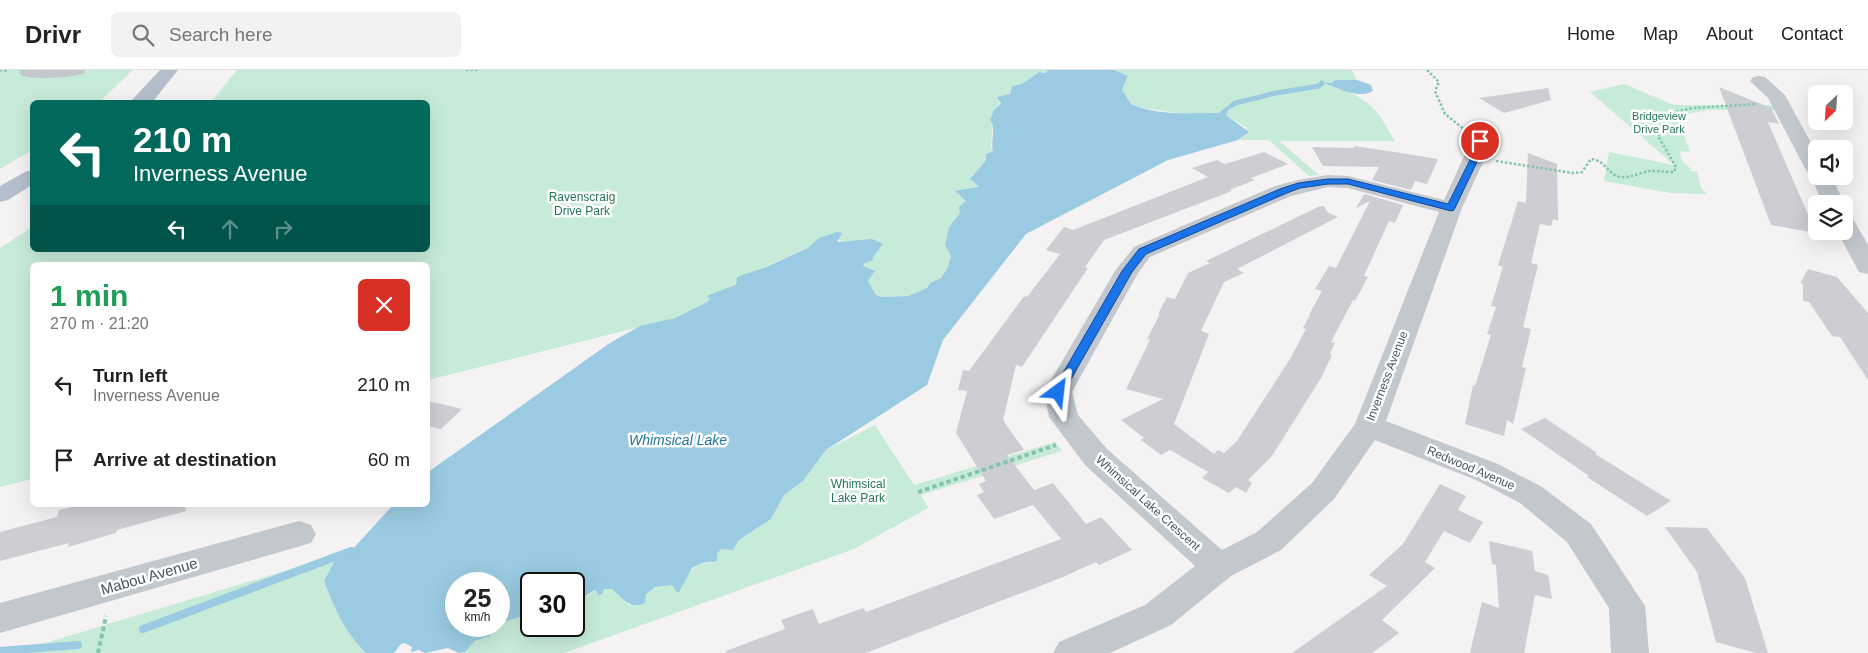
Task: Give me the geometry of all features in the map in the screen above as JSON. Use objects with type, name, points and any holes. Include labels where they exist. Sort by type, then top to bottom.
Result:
[{"type":"main road","points":[[142,100],[148,96],[169,70]]},
{"type":"main road","points":[[0,195],[30,177]]},
{"type":"street","points":[[28,72],[51,73],[77,70]]},
{"type":"street","points":[[1760,81],[1776,95],[1808,155]]},
{"type":"street","name":"Inverness Avenue","points":[[1072,653],[1158,616],[1219,567],[1269,540],[1323,491],[1368,426],[1451,208],[1478,149]]},
{"type":"street","name":"Whimsical Lake Crescent","points":[[1219,567],[1096,457],[1064,417],[1058,392],[1128,271],[1142,252],[1298,186],[1348,182],[1451,208]]},
{"type":"street","points":[[1853,239],[1868,267]]},
{"type":"street","name":"Redwood Avenue","points":[[1368,426],[1487,472],[1531,495],[1579,533],[1627,606],[1630,653]]},
{"type":"street","name":"Mabou Avenue","points":[[0,618],[299,534]]},
{"type":"path","points":[[466,70],[479,70]]},
{"type":"path","points":[[1427,70],[1439,82],[1434,91],[1445,114],[1478,149],[1573,174],[1582,172],[1591,159],[1599,159],[1605,162],[1611,171],[1618,176],[1631,177],[1648,172],[1674,172],[1676,167],[1658,136],[1671,113],[1693,108],[1780,103]]},
{"type":"path","points":[[918,492],[1081,437]]},
{"type":"path","points":[[98,653],[113,586]]},
{"type":"green space","points":[[0,70],[133,70],[101,100],[30,100],[30,151],[0,169]]},
{"type":"green space","name":"Ravenscraig Drive Park","points":[[237,70],[1048,70],[1046,73],[1039,72],[1022,84],[1012,86],[1010,94],[998,97],[1001,101],[994,110],[991,147],[993,151],[986,154],[986,160],[972,176],[972,182],[980,187],[957,194],[965,198],[966,201],[960,213],[949,227],[945,245],[951,255],[947,269],[941,278],[930,283],[927,288],[908,296],[882,297],[876,295],[868,281],[874,273],[863,266],[876,253],[872,239],[852,242],[819,238],[808,248],[753,272],[707,302],[675,318],[430,379],[430,262],[30,262],[30,480],[0,487],[0,248],[30,228],[30,252],[430,252],[430,100],[213,100]]},
{"type":"green space","points":[[1114,70],[1352,70],[1357,80],[1335,80],[1332,83],[1324,84],[1350,93],[1373,108],[1395,141],[1279,141],[1319,175],[1309,176],[1269,140],[1238,140],[1245,136],[1247,128],[1226,115],[1230,106],[1221,113],[1205,115],[1139,107],[1129,103],[1122,90],[1128,77]]},
{"type":"green space","name":"Bridgeview Drive Park","points":[[1624,84],[1674,105],[1773,105],[1775,110],[1707,110],[1686,114],[1680,125],[1690,152],[1679,151],[1682,161],[1691,169],[1689,171],[1697,172],[1702,190],[1708,194],[1670,193],[1604,181],[1609,152],[1674,165],[1590,92]]},
{"type":"green space","name":"Whimsical Lake Park","points":[[875,425],[914,485],[1055,442],[1062,451],[921,495],[928,508],[854,549],[564,653],[464,653],[476,641],[482,638],[510,637],[510,620],[520,617],[520,637],[585,637],[585,596],[595,590],[598,593],[604,589],[612,589],[629,605],[655,587],[672,585],[679,592],[687,576],[694,568],[698,565],[710,563],[721,549],[733,550],[739,540],[771,519],[784,495],[803,481],[826,450]]},
{"type":"green space","points":[[351,551],[334,562],[324,581],[341,620],[366,653],[12,653]]},
{"type":"water","name":"Whimsical Lake","points":[[1048,70],[1114,70],[1128,76],[1122,90],[1131,104],[1141,108],[1174,113],[1219,113],[1227,106],[1231,106],[1226,115],[1249,132],[1238,140],[1168,160],[1026,234],[943,340],[927,385],[826,450],[803,481],[784,495],[771,519],[739,540],[733,550],[721,549],[717,554],[717,561],[702,563],[692,568],[679,592],[672,585],[655,587],[646,594],[645,603],[635,605],[627,602],[612,589],[604,589],[602,594],[597,595],[598,593],[595,590],[585,596],[585,572],[520,572],[520,617],[510,620],[510,572],[445,572],[445,637],[487,637],[475,641],[465,652],[459,653],[448,648],[425,653],[419,650],[411,652],[412,647],[405,643],[401,644],[394,653],[366,653],[352,637],[341,620],[324,581],[334,562],[351,551],[391,507],[430,507],[430,471],[610,343],[640,326],[675,318],[707,302],[710,299],[707,296],[735,285],[737,277],[766,267],[808,248],[819,238],[837,232],[842,233],[837,242],[872,239],[883,244],[872,261],[865,263],[863,266],[875,271],[868,281],[876,295],[882,297],[908,296],[927,288],[930,283],[941,278],[947,269],[951,256],[945,245],[949,227],[960,213],[959,207],[966,201],[955,191],[979,187],[970,179],[986,160],[986,154],[993,151],[993,127],[990,120],[994,110],[1001,103],[997,97],[1010,94],[1012,86],[1022,84],[1039,72],[1045,73]]},
{"type":"water","points":[[1335,80],[1357,80],[1371,85],[1373,91],[1360,94],[1322,83],[1332,83]]},
{"type":"building","points":[[1719,87],[1771,108],[1779,124],[1768,122],[1808,214],[1808,232],[1771,225]]},
{"type":"building","points":[[1548,88],[1551,100],[1504,113],[1479,98]]},
{"type":"building","points":[[1354,146],[1438,159],[1427,184],[1415,181],[1411,190],[1372,180],[1379,167],[1323,166],[1312,147],[1354,148]]},
{"type":"building","points":[[1264,152],[1288,164],[1251,178],[1255,180],[1229,190],[1232,191],[1104,240],[1085,267],[1088,268],[1022,367],[1016,365],[1003,420],[1024,450],[1007,455],[1034,490],[1053,483],[1086,524],[1101,517],[1132,550],[1099,565],[1096,562],[1063,577],[866,653],[726,653],[726,651],[785,629],[781,620],[813,609],[819,624],[863,608],[866,612],[1061,539],[1033,505],[994,519],[977,495],[984,492],[979,484],[986,481],[956,433],[967,391],[958,390],[963,370],[969,371],[1024,296],[1027,297],[1060,254],[1046,250],[1064,227],[1073,230],[1208,177],[1192,168],[1217,160],[1225,164]]},
{"type":"building","points":[[1528,153],[1557,164],[1558,221],[1553,219],[1551,226],[1540,224],[1531,263],[1538,265],[1523,327],[1531,329],[1522,367],[1526,368],[1513,424],[1507,420],[1504,436],[1465,424],[1473,385],[1475,386],[1491,335],[1487,334],[1496,307],[1491,306],[1503,267],[1498,265],[1518,201],[1526,203]]},
{"type":"building","points":[[1364,194],[1403,205],[1395,223],[1389,221],[1364,276],[1368,277],[1355,301],[1353,300],[1331,342],[1335,343],[1330,354],[1332,355],[1321,378],[1272,456],[1248,480],[1252,483],[1246,493],[1236,487],[1229,493],[1202,478],[1208,472],[1170,450],[1161,455],[1141,440],[1144,438],[1121,420],[1163,399],[1126,389],[1150,340],[1147,339],[1167,297],[1175,299],[1188,273],[1210,263],[1206,261],[1318,207],[1324,206],[1327,212],[1338,217],[1237,269],[1244,273],[1224,282],[1201,331],[1209,334],[1174,424],[1214,454],[1218,450],[1224,453],[1237,441],[1290,359],[1306,329],[1303,328],[1322,291],[1315,289],[1329,266],[1336,268],[1370,201],[1356,208]]},
{"type":"building","points":[[1808,269],[1837,277],[1868,313],[1868,380],[1840,337],[1832,336],[1809,302],[1803,301],[1803,285],[1801,282]]},
{"type":"building","points":[[430,401],[462,409],[441,429],[430,426]]},
{"type":"building","points":[[1545,418],[1597,453],[1595,454],[1671,501],[1647,516],[1587,477],[1589,476],[1521,429]]},
{"type":"building","points":[[1440,484],[1466,496],[1458,510],[1483,522],[1470,543],[1444,531],[1425,562],[1435,568],[1382,620],[1399,633],[1372,653],[1292,653],[1387,586],[1369,575],[1403,544]]},
{"type":"building","points":[[71,507],[185,507],[186,511],[117,530],[116,533],[68,547],[69,543],[0,561],[0,532],[57,517],[59,510]]},
{"type":"building","points":[[1665,527],[1707,528],[1745,578],[1768,653],[1756,653],[1716,642],[1697,572]]},
{"type":"building","points":[[1489,541],[1532,551],[1535,571],[1548,575],[1552,599],[1535,595],[1524,653],[1470,653],[1482,602],[1499,608],[1496,565],[1492,564]]},
{"type":"waterway","points":[[1231,106],[1235,103],[1276,93],[1319,86],[1322,83]]},
{"type":"waterway","points":[[143,629],[351,551]]},
{"type":"waterway","points":[[0,651],[78,645]]},
{"type":"route","points":[[1058,392],[1128,271],[1142,252],[1283,191],[1298,186],[1328,181],[1348,182],[1451,208],[1475,158],[1480,141]]}]
